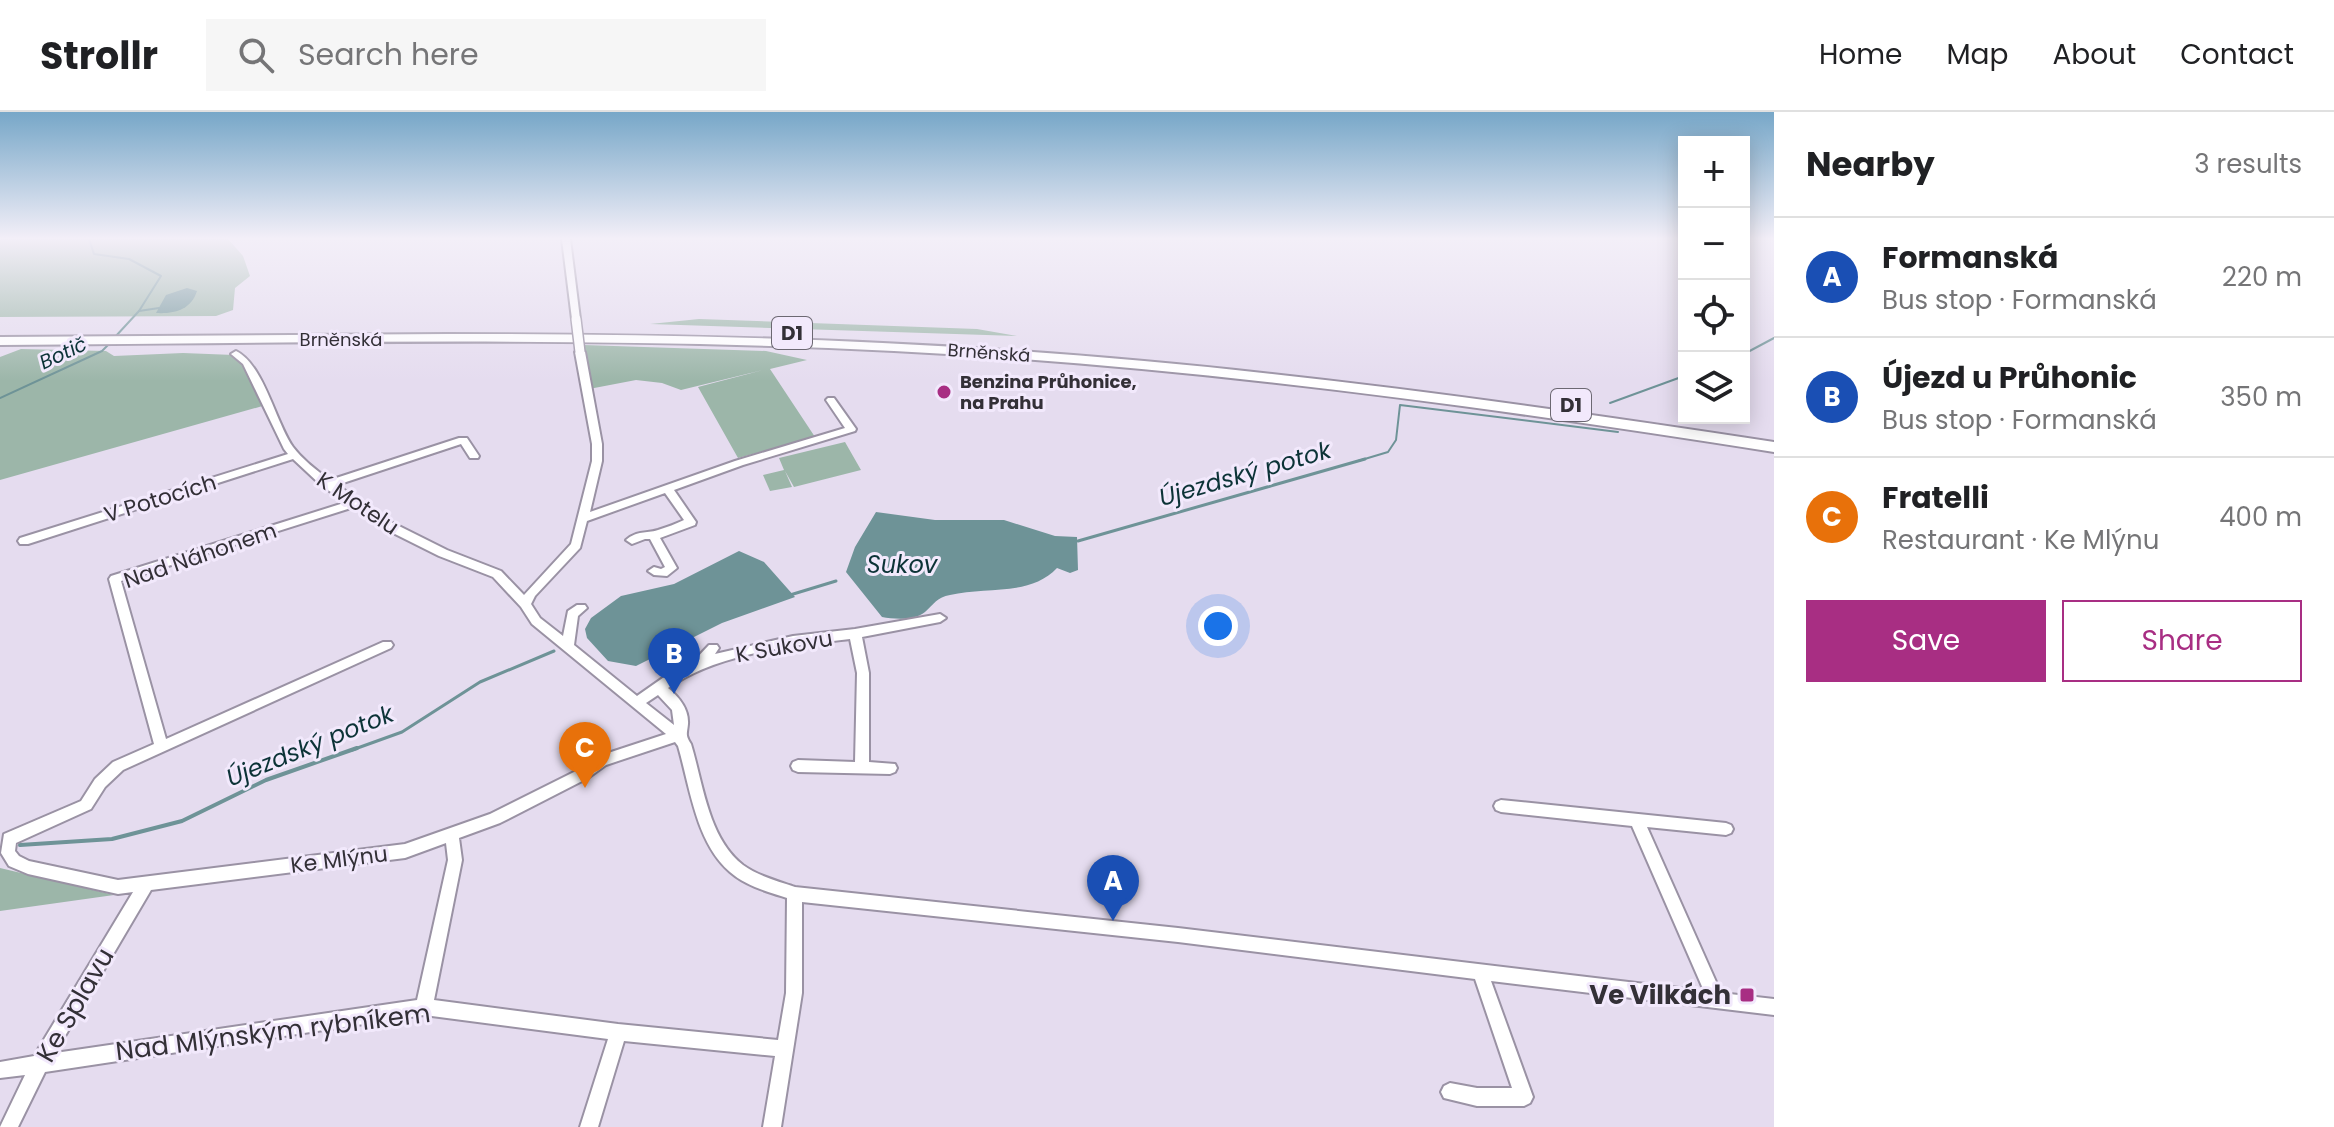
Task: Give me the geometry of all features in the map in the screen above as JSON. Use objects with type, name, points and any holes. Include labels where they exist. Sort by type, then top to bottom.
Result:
[{"type":"highway","name":"Brněnská","points":[[133,336],[216,330],[739,332],[977,342],[1181,357],[1352,376],[1774,436]]},
{"type":"highway","name":"D1","points":[[0,331],[133,336]]},
{"type":"highway","name":"D1","points":[[0,341],[95,336]]},
{"type":"highway","name":"Brněnská","points":[[133,336],[198,340],[707,341],[1017,354],[1372,389],[1774,447]]},
{"type":"street","points":[[525,604],[530,594],[576,545],[597,461],[572,286]]},
{"type":"street","name":"K Motelu","points":[[236,354],[247,363],[289,449],[327,485],[353,504],[443,553],[497,574],[536,621],[678,736]]},
{"type":"street","points":[[585,518],[851,429],[831,400]]},
{"type":"street","points":[[327,485],[463,440],[474,456]]},
{"type":"street","name":"V Potocích","points":[[24,541],[296,455]]},
{"type":"street","points":[[632,540],[644,535],[654,536],[691,522],[668,489]]},
{"type":"street","name":"Nad Náhonem","points":[[161,746],[115,579],[353,504]]},
{"type":"street","points":[[654,536],[671,568],[663,573],[654,571]]},
{"type":"street","points":[[568,647],[572,614],[581,608]]},
{"type":"street","name":"K Sukovu","points":[[638,702],[714,659],[775,644],[855,634],[940,618]]},
{"type":"street","points":[[855,634],[863,673],[862,767]]},
{"type":"street","points":[[4,837],[75,812],[86,805],[112,770],[387,645]]},
{"type":"street","points":[[696,667],[713,648]]},
{"type":"street","points":[[658,688],[671,697],[682,715],[683,723],[678,736],[684,744],[712,837],[724,858],[752,878],[795,894],[1774,1007]]},
{"type":"street","name":"Ke Mlýnu","points":[[4,837],[8,853],[14,861],[28,867],[118,887],[405,851],[452,837],[507,813],[583,774],[601,761],[678,736]]},
{"type":"street","points":[[798,766],[890,768]]},
{"type":"street","points":[[1501,806],[1726,829]]},
{"type":"street","points":[[1637,821],[1716,999]]},
{"type":"street","points":[[424,1007],[455,860],[452,837]]},
{"type":"street","name":"Ke Splavu","points":[[9,1127],[40,1063],[145,886]]},
{"type":"street","points":[[772,1127],[794,993],[795,894]]},
{"type":"street","points":[[1450,1092],[1477,1097],[1524,1097],[1480,971]]},
{"type":"street","name":"Nad Mlýnským rybníkem","points":[[0,1070],[424,1007],[618,1032],[786,1049]]},
{"type":"street","points":[[589,1127],[618,1032]]},
{"type":"shaded area","points":[[0,286],[237,286],[233,310],[216,316],[0,317]]},
{"type":"shaded area","points":[[699,319],[977,329],[1017,336],[650,324]]},
{"type":"shaded area","points":[[584,345],[766,351],[807,360],[770,369],[815,437],[738,458],[698,387],[763,370],[681,390],[662,383],[636,380],[589,389]]},
{"type":"shaded area","points":[[21,349],[106,351],[114,356],[183,353],[234,355],[247,369],[266,405],[0,480],[0,357]]},
{"type":"shaded area","points":[[845,442],[861,470],[794,487],[785,471],[792,487],[770,491],[763,475],[784,470],[779,458]]},
{"type":"shaded area","points":[[0,868],[114,895],[0,911]]},
{"type":"water","points":[[187,288],[197,291],[191,303],[169,313],[156,313],[166,295]]},
{"type":"water","name":"Sukov","points":[[876,512],[935,520],[1004,520],[1055,536],[1077,537],[1078,570],[1070,573],[1057,568],[1046,577],[1021,587],[946,596],[915,617],[882,617],[846,572],[855,547]]},
{"type":"water","points":[[739,551],[764,562],[795,597],[722,623],[636,666],[608,661],[587,638],[585,629],[591,618],[621,596],[674,584]]},
{"type":"waterway","name":"Botič","points":[[139,311],[154,286]]},
{"type":"waterway","points":[[139,311],[159,308]]},
{"type":"waterway","name":"Botič","points":[[115,337],[139,311]]},
{"type":"waterway","name":"Újezdský potok","points":[[1748,352],[1774,338]]},
{"type":"waterway","name":"Botič","points":[[0,398],[102,351],[110,343]]},
{"type":"waterway","name":"Újezdský potok","points":[[1610,403],[1678,378]]},
{"type":"waterway","name":"Újezdský potok","points":[[1358,461],[1388,452],[1396,440],[1400,405],[1618,432]]},
{"type":"waterway","name":"Újezdský potok","points":[[1358,461],[1365,459]]},
{"type":"waterway","name":"Újezdský potok","points":[[1078,541],[1358,461]]},
{"type":"waterway","name":"Újezdský potok","points":[[790,595],[836,581]]},
{"type":"waterway","name":"Újezdský potok","points":[[352,750],[402,732],[480,682],[554,651]]},
{"type":"waterway","name":"Újezdský potok","points":[[20,845],[112,839],[182,821],[266,780],[357,748]]},
{"type":"place","name":"Benzina Průhonice, na Prahu","points":[[944,392]]},
{"type":"place","name":"Újezd u Průhonic","points":[[674,694]]},
{"type":"place","name":"Fratelli","points":[[585,788]]},
{"type":"place","name":"Formanská","points":[[1113,921]]},
{"type":"place","name":"Ve Vilkách","points":[[1747,995]]}]
